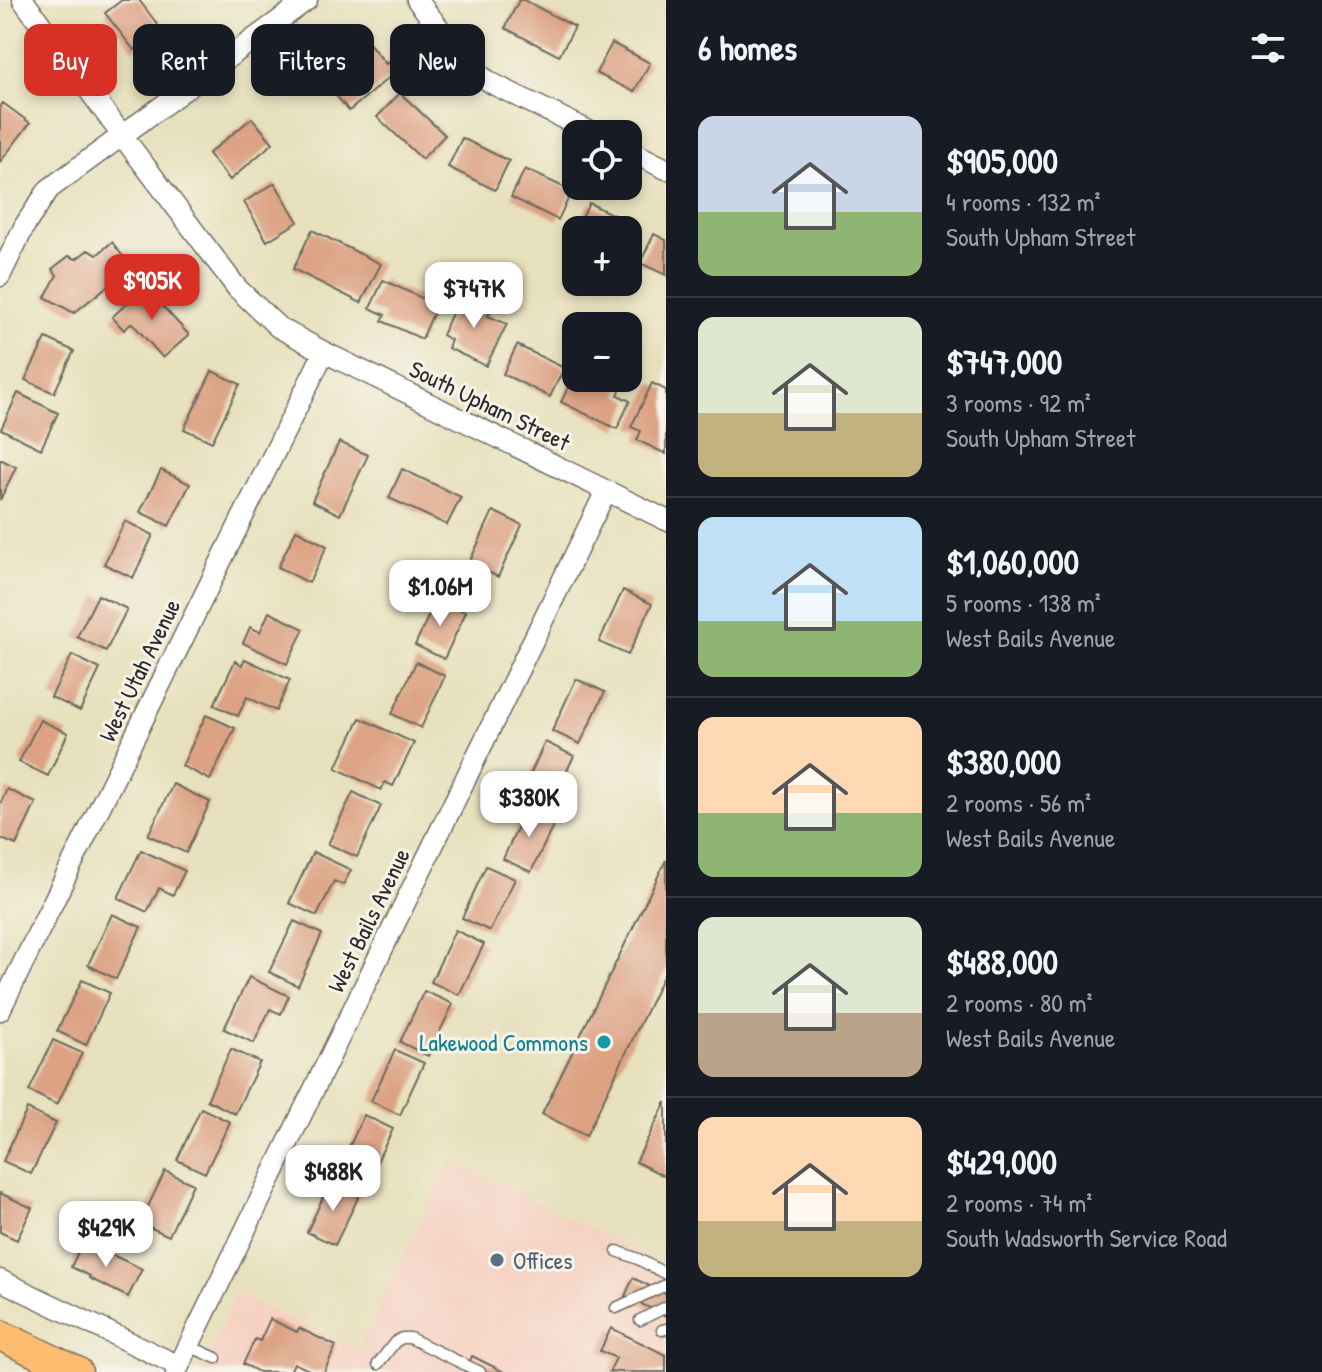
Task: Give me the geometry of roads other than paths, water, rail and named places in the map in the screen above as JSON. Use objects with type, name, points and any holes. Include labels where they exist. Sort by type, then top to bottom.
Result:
[{"type":"main road","points":[[0,1335],[77,1372]]},
{"type":"street","name":"South Upham Street","points":[[23,0],[237,288],[278,327],[666,520]]},
{"type":"street","points":[[0,276],[25,225],[49,189],[307,0]]},
{"type":"street","points":[[417,0],[472,70],[493,84],[566,120]]},
{"type":"street","points":[[642,156],[665,166]]},
{"type":"street","name":"West Utah Avenue","points":[[0,1010],[324,352]]},
{"type":"street","name":"West Bails Avenue","points":[[178,1369],[606,491]]},
{"type":"street","points":[[0,1280],[178,1369]]},
{"type":"lane","points":[[617,1251],[666,1274]]},
{"type":"lane","points":[[616,1308],[666,1285]]},
{"type":"lane","points":[[640,1320],[666,1307]]},
{"type":"lane","points":[[378,1364],[395,1342],[410,1338],[480,1372]]},
{"type":"lane","points":[[189,1346],[216,1358]]},
{"type":"place","name":"Lakewood Commons","points":[[604,1042]]},
{"type":"place","name":"Offices","points":[[497,1260]]}]
